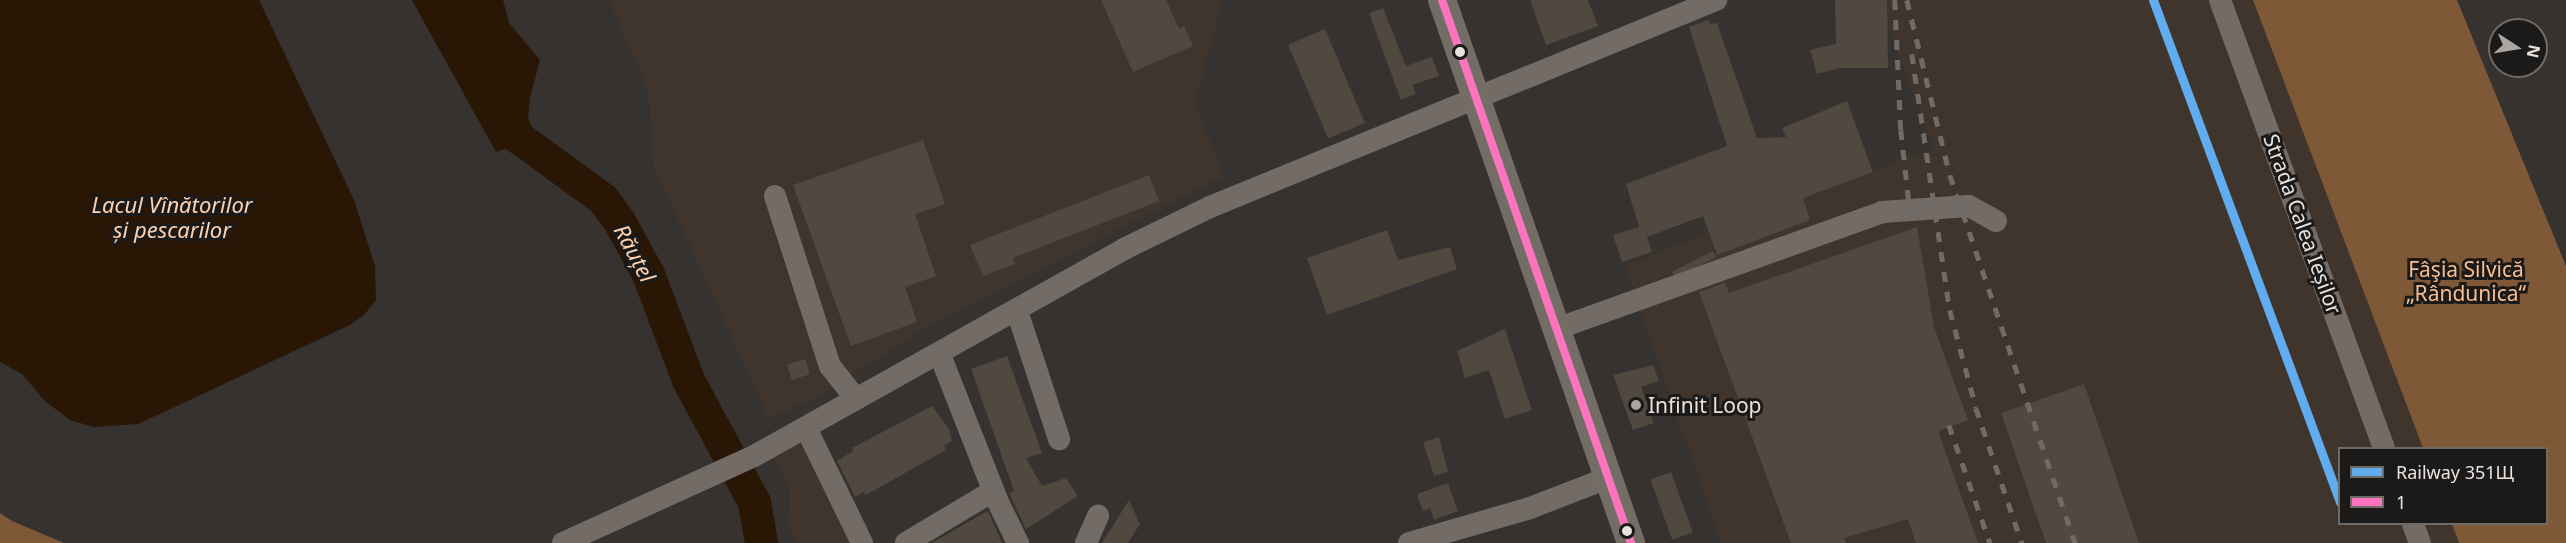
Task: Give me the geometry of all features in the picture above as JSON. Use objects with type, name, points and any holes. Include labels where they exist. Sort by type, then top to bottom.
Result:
[{"type":"main road","points":[[1442,0],[1610,477],[1631,543]]},
{"type":"street","points":[[563,543],[754,456],[940,355],[1124,249],[1210,207],[1716,0]]},
{"type":"street","name":"Strada Calea Ieșilor","points":[[2220,0],[2384,447]]},
{"type":"street","points":[[775,195],[830,366],[856,399]]},
{"type":"street","points":[[1556,329],[1882,213],[1969,206],[1996,221]]},
{"type":"street","points":[[1017,311],[1059,439]]},
{"type":"street","points":[[940,355],[993,491],[1018,543]]},
{"type":"street","points":[[806,428],[862,543]]},
{"type":"street","points":[[1409,543],[1530,507],[1610,477]]},
{"type":"street","points":[[906,543],[993,491]]},
{"type":"street","points":[[1086,543],[1098,516]]},
{"type":"street","points":[[2413,525],[2420,543]]},
{"type":"shaded area","points":[[609,0],[1223,0],[1195,103],[1224,176],[928,326],[817,397],[769,419],[654,167],[648,90]]},
{"type":"shaded area","points":[[1879,0],[2290,0],[2468,447],[2338,447],[2338,525],[2498,525],[2505,543],[1721,543],[1624,265],[1933,148]]},
{"type":"shaded area","points":[[808,439],[856,543],[794,543],[789,526],[790,490],[773,454]]},
{"type":"green space","name":"Fâşia Silvică „Rândunica“","points":[[2253,0],[2457,0],[2566,266],[2566,543],[2459,543],[2452,525],[2548,525],[2548,447],[2423,447]]},
{"type":"green space","points":[[0,513],[12,521],[64,543],[0,543]]},
{"type":"water","name":"Lacul Vînătorilor și pescarilor","points":[[0,0],[259,0],[354,200],[375,266],[376,300],[364,315],[350,325],[138,424],[94,427],[70,420],[45,401],[22,374],[0,362]]},
{"type":"water","points":[[412,0],[503,0],[509,23],[540,60],[530,98],[527,129],[515,145],[496,152]]},
{"type":"building","points":[[1101,0],[1166,0],[1179,29],[1184,26],[1193,46],[1133,72]]},
{"type":"building","points":[[1530,0],[1588,0],[1598,26],[1546,45]]},
{"type":"building","points":[[1835,0],[1887,0],[1888,68],[1840,68],[1817,74],[1810,50],[1836,44]]},
{"type":"building","points":[[1383,8],[1406,66],[1432,57],[1439,76],[1412,85],[1416,94],[1401,100],[1369,13]]},
{"type":"building","points":[[1708,20],[1710,24],[1717,23],[1757,138],[1786,137],[1782,128],[1847,101],[1873,172],[1803,198],[1810,220],[1717,255],[1703,216],[1647,237],[1652,252],[1622,262],[1613,235],[1639,227],[1626,184],[1727,146],[1689,27]]},
{"type":"building","points":[[1325,29],[1365,123],[1328,139],[1288,45]]},
{"type":"building","points":[[923,140],[945,204],[915,214],[936,276],[905,287],[917,322],[851,346],[793,185]]},
{"type":"building","points":[[1149,175],[1159,201],[1013,258],[1015,264],[983,276],[970,245]]},
{"type":"building","points":[[1917,227],[1934,327],[1968,420],[1938,431],[1978,543],[1916,543],[1908,519],[1844,538],[1846,543],[1791,543],[1699,292],[1725,283],[1729,293]]},
{"type":"building","points":[[1387,230],[1398,260],[1450,247],[1457,269],[1327,315],[1307,258]]},
{"type":"building","points":[[1713,251],[1716,257],[1675,278],[1672,272]]},
{"type":"building","points":[[1505,329],[1532,410],[1505,419],[1489,370],[1465,378],[1457,351]]},
{"type":"building","points":[[1007,356],[1042,453],[1026,458],[1042,486],[1066,478],[1078,496],[1026,529],[1009,493],[1014,491],[971,369]]},
{"type":"building","points":[[805,359],[810,374],[792,380],[787,365]]},
{"type":"building","name":"Infinit Loop","points":[[1653,365],[1659,381],[1641,387],[1654,423],[1633,430],[1613,375]]},
{"type":"building","points":[[2084,384],[2139,543],[2046,543],[2001,413]]},
{"type":"building","points":[[932,406],[949,429],[952,441],[944,446],[946,450],[866,495],[864,492],[855,497],[837,461],[853,451],[852,448]]},
{"type":"building","points":[[1439,437],[1448,472],[1434,476],[1423,442]]},
{"type":"building","points":[[1671,472],[1693,532],[1672,540],[1650,480]]},
{"type":"building","points":[[1448,483],[1458,511],[1434,520],[1430,508],[1423,511],[1417,494]]},
{"type":"building","points":[[1129,500],[1140,524],[1128,543],[1102,543]]},
{"type":"building","points":[[988,511],[1002,543],[932,543],[982,514]]},
{"type":"waterway","name":"Răuțel","points":[[501,99],[518,137],[603,199],[619,221],[648,274],[688,380],[754,502],[761,543]]},
{"type":"railway","points":[[1895,0],[1901,130],[1912,229]]},
{"type":"railway","points":[[1907,0],[1950,175],[2075,543]]},
{"type":"railway","points":[[1912,54],[1950,310],[1976,408],[2022,543]]},
{"type":"railway","points":[[1949,425],[1990,543]]},
{"type":"rail line","name":"351Щ","points":[[2153,0],[2338,497]]},
{"type":"transit line","name":"1","points":[[1442,0],[1631,543]]},
{"type":"place","name":"Infinit Loop","points":[[1636,405]]}]
